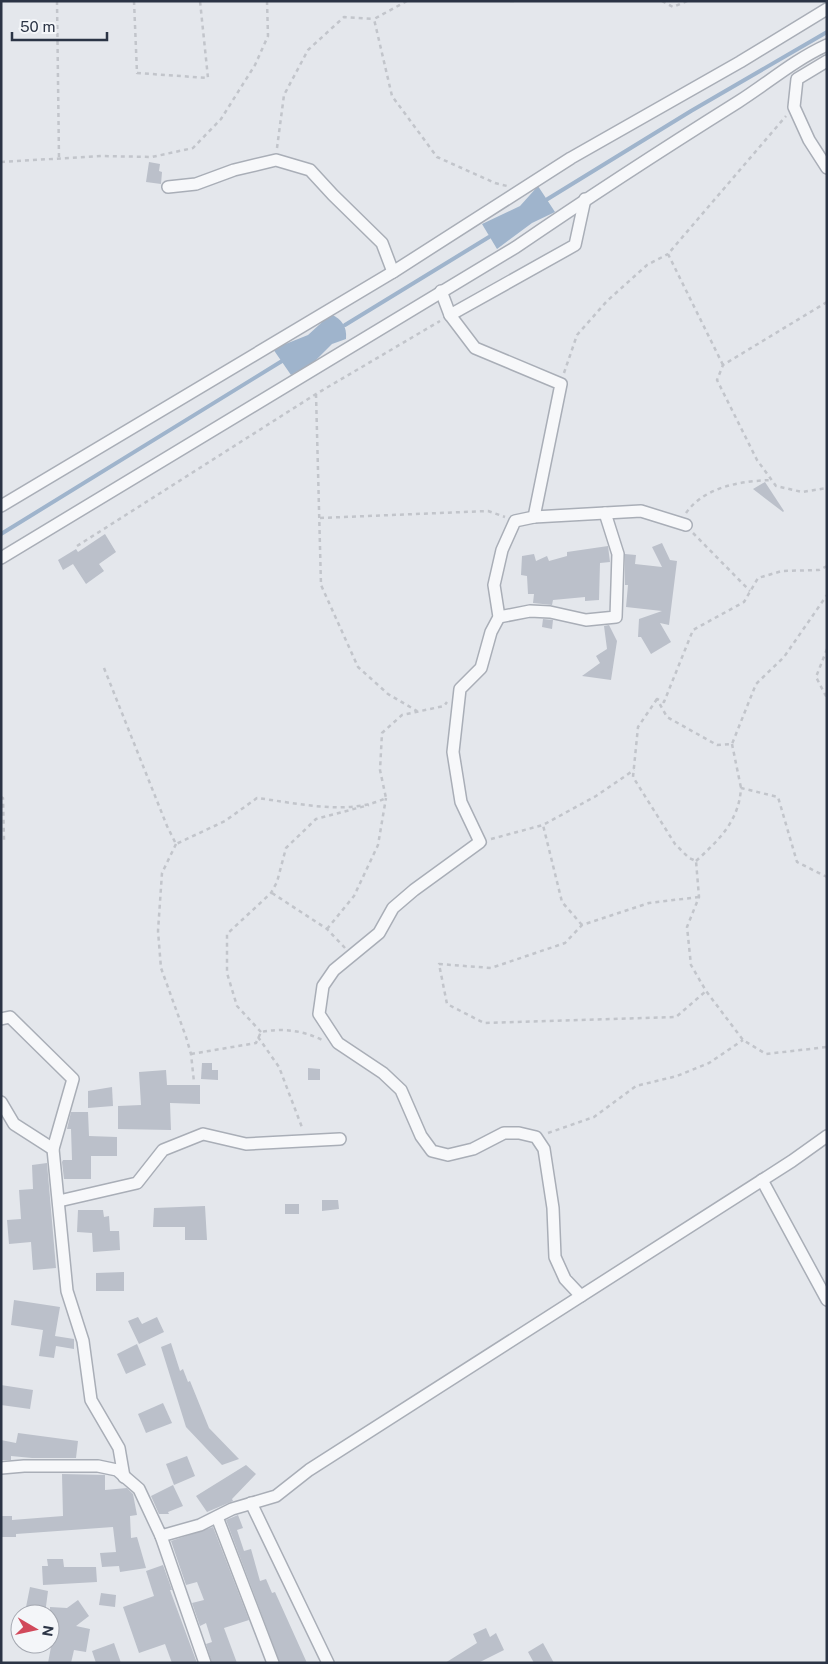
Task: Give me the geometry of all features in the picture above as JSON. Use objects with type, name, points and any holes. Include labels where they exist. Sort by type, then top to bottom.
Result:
[{"type":"street","points":[[1,506],[393,272],[571,158],[740,62],[827,9]]},
{"type":"street","points":[[1,558],[516,247],[585,199],[746,97],[802,56],[827,45]]},
{"type":"street","points":[[797,79],[827,61]]},
{"type":"street","points":[[782,71],[797,79]]},
{"type":"street","points":[[797,79],[794,107],[809,140],[827,168]]},
{"type":"street","points":[[168,187],[196,184],[234,170],[276,160],[310,170],[382,243],[393,272]]},
{"type":"street","points":[[450,315],[575,245],[585,199]]},
{"type":"street","points":[[441,291],[450,315],[475,348],[561,384],[534,517]]},
{"type":"street","points":[[581,1296],[565,1279],[555,1257],[553,1208],[544,1149],[536,1137],[519,1133],[504,1133],[473,1149],[448,1155],[432,1151],[421,1136],[401,1090],[384,1073],[338,1043],[319,1014],[323,986],[334,970],[379,933],[393,908],[414,890],[480,842],[461,802],[453,752],[460,689],[481,668],[490,632],[499,617],[494,586],[502,550],[515,521],[534,517],[641,511],[686,525]]},
{"type":"street","points":[[499,617],[530,612],[550,612],[586,620],[616,617],[618,554],[605,513]]},
{"type":"street","points":[[1,1018],[10,1017],[73,1079],[54,1149],[67,1291],[83,1341],[91,1400],[119,1448],[124,1477]]},
{"type":"street","points":[[1,1102],[14,1124],[54,1149]]},
{"type":"street","points":[[59,1201],[137,1183],[164,1150],[203,1134],[246,1144],[340,1140]]},
{"type":"street","points":[[161,1536],[200,1525],[232,1509],[284,1491],[309,1470],[762,1180],[827,1136]]},
{"type":"street","points":[[762,1180],[827,1300]]},
{"type":"street","points":[[1,1468],[24,1466],[98,1466],[117,1470],[139,1489],[161,1536],[205,1663]]},
{"type":"street","points":[[251,1504],[328,1663]]},
{"type":"street","points":[[217,1517],[273,1663]]},
{"type":"path","points":[[57,1],[59,159]]},
{"type":"path","points":[[134,1],[137,72],[208,78],[200,1]]},
{"type":"path","points":[[1,162],[101,156],[152,157],[193,148],[221,119],[255,64],[268,36],[267,1]]},
{"type":"path","points":[[276,160],[284,95],[308,50],[344,17],[374,19],[407,1]]},
{"type":"path","points":[[510,1],[516,1]]},
{"type":"path","points":[[662,1],[672,7],[687,1]]},
{"type":"path","points":[[374,19],[392,96],[437,157],[495,183],[521,190]]},
{"type":"path","points":[[561,384],[577,335],[607,301],[647,265],[668,254],[794,107]]},
{"type":"path","points":[[668,254],[723,365]]},
{"type":"path","points":[[827,302],[723,365],[717,380],[757,460],[776,486],[802,492],[827,488]]},
{"type":"path","points":[[77,546],[316,394],[450,315]]},
{"type":"path","points":[[316,394],[321,585],[358,667],[388,694],[418,712]]},
{"type":"path","points":[[750,591],[686,525],[686,512],[707,493],[749,481],[772,480]]},
{"type":"path","points":[[320,518],[488,511],[515,521]]},
{"type":"path","points":[[657,699],[664,702],[693,630],[744,602],[758,578],[782,571],[819,570],[827,566]]},
{"type":"path","points":[[696,861],[723,836],[740,803],[741,788],[732,744],[756,684],[784,657],[827,595]]},
{"type":"path","points":[[827,649],[816,677],[827,698]]},
{"type":"path","points":[[104,668],[167,826],[176,844]]},
{"type":"path","points":[[327,929],[354,896],[378,845],[386,798],[380,770],[382,733],[402,716],[444,706],[460,689]]},
{"type":"path","points":[[657,699],[667,717],[717,745],[732,744]]},
{"type":"path","points":[[657,699],[638,727],[633,777],[675,844],[689,858],[696,861]]},
{"type":"path","points":[[480,842],[543,825],[596,796],[634,770]]},
{"type":"path","points":[[741,788],[778,797],[798,862],[827,877]]},
{"type":"path","points":[[1,797],[3,798],[4,840],[1,840]]},
{"type":"path","points":[[194,1082],[191,1054],[161,968],[160,959],[158,931],[162,873],[176,844],[225,821],[257,798],[322,807],[375,804]]},
{"type":"path","points":[[260,1032],[237,1006],[227,973],[227,934],[271,893],[277,882],[286,848],[316,819],[375,804],[386,798]]},
{"type":"path","points":[[543,825],[562,902],[582,925]]},
{"type":"path","points":[[696,861],[699,897],[687,927],[691,965],[706,991],[743,1040],[766,1054],[827,1047]]},
{"type":"path","points":[[271,893],[327,929],[353,956]]},
{"type":"path","points":[[699,897],[649,904],[582,925],[565,943],[491,968],[439,964],[447,1004],[484,1023],[676,1017],[706,991]]},
{"type":"path","points":[[260,1032],[272,1030],[306,1032],[325,1042],[333,1036]]},
{"type":"path","points":[[191,1054],[256,1043],[260,1032]]},
{"type":"path","points":[[258,1037],[279,1067],[307,1141]]},
{"type":"path","points":[[541,1145],[548,1132],[594,1117],[636,1086],[677,1076],[709,1062],[743,1040]]},
{"type":"water","points":[[538,186],[555,212],[532,223],[497,249],[482,224],[520,206]]},
{"type":"water","points":[[331,314],[343,324],[346,330],[346,339],[332,344],[314,362],[291,375],[273,349],[308,335]]},
{"type":"building","points":[[149,162],[160,164],[159,171],[162,172],[161,184],[146,182]]},
{"type":"building","points":[[765,482],[784,511],[783,512],[753,489]]},
{"type":"building","points":[[105,534],[116,552],[99,564],[104,571],[86,584],[73,564],[63,570],[58,560],[76,549],[78,552]]},
{"type":"building","points":[[662,543],[670,560],[677,561],[669,625],[660,623],[671,642],[651,654],[641,637],[638,637],[639,619],[662,611],[626,607],[628,585],[625,585],[625,554],[636,555],[635,564],[662,567],[652,547]]},
{"type":"building","points":[[608,546],[610,562],[600,563],[599,600],[585,601],[585,597],[553,600],[552,605],[533,603],[534,594],[528,594],[527,576],[521,575],[522,556],[534,554],[536,561],[547,556],[549,561],[567,556],[567,552]]},
{"type":"building","points":[[543,619],[553,620],[552,629],[542,627]]},
{"type":"building","points":[[609,625],[617,641],[611,680],[582,676],[600,663],[596,656],[607,649],[604,626]]},
{"type":"building","points":[[202,1063],[212,1063],[212,1070],[218,1070],[218,1080],[201,1079]]},
{"type":"building","points":[[308,1068],[320,1069],[320,1080],[308,1080]]},
{"type":"building","points":[[166,1070],[167,1085],[200,1085],[200,1104],[170,1103],[171,1130],[118,1129],[118,1106],[141,1105],[139,1072]]},
{"type":"building","points":[[112,1087],[113,1106],[88,1108],[88,1091]]},
{"type":"building","points":[[71,1112],[88,1112],[89,1136],[117,1137],[117,1156],[91,1156],[91,1179],[64,1179],[62,1162],[63,1160],[72,1160],[71,1129],[67,1129]]},
{"type":"building","points":[[47,1163],[56,1268],[33,1270],[31,1242],[9,1244],[7,1220],[21,1219],[19,1190],[33,1189],[32,1165]]},
{"type":"building","points":[[322,1200],[338,1200],[339,1209],[322,1211]]},
{"type":"building","points":[[285,1204],[299,1204],[299,1214],[285,1214]]},
{"type":"building","points":[[205,1206],[207,1240],[185,1240],[185,1227],[153,1227],[154,1208]]},
{"type":"building","points":[[78,1210],[103,1210],[104,1217],[109,1216],[110,1231],[119,1231],[120,1250],[93,1252],[92,1233],[77,1232]]},
{"type":"building","points":[[124,1272],[124,1291],[96,1291],[96,1273]]},
{"type":"building","points":[[14,1300],[60,1307],[55,1336],[74,1339],[74,1349],[56,1346],[54,1358],[39,1356],[43,1330],[11,1325]]},
{"type":"building","points":[[138,1317],[142,1324],[157,1317],[164,1332],[139,1344],[128,1321]]},
{"type":"building","points":[[171,1343],[180,1371],[183,1369],[188,1382],[190,1381],[209,1428],[239,1459],[222,1465],[186,1427],[161,1347]]},
{"type":"building","points":[[137,1344],[146,1365],[126,1374],[117,1354]]},
{"type":"building","points":[[1,1385],[33,1390],[30,1409],[1,1405]]},
{"type":"building","points":[[163,1403],[172,1423],[146,1433],[138,1414]]},
{"type":"building","points":[[18,1433],[78,1441],[76,1458],[11,1456],[11,1460],[1,1460],[1,1440],[16,1443]]},
{"type":"building","points":[[187,1456],[195,1476],[174,1485],[166,1464]]},
{"type":"building","points":[[246,1465],[256,1474],[232,1499],[233,1501],[207,1512],[196,1496]]},
{"type":"building","points":[[62,1474],[105,1475],[105,1490],[127,1488],[133,1494],[137,1515],[130,1516],[131,1538],[137,1537],[146,1568],[120,1572],[119,1566],[102,1567],[100,1553],[116,1552],[113,1527],[16,1534],[16,1537],[1,1537],[1,1516],[12,1516],[12,1520],[63,1516]]},
{"type":"building","points":[[173,1485],[183,1506],[168,1512],[169,1514],[159,1514],[151,1496]]},
{"type":"building","points":[[238,1515],[243,1528],[237,1530],[244,1551],[251,1549],[260,1581],[266,1579],[272,1593],[275,1592],[307,1663],[280,1663],[226,1520]]},
{"type":"building","points":[[213,1527],[249,1620],[224,1628],[237,1663],[212,1663],[206,1644],[212,1642],[206,1623],[200,1626],[192,1603],[204,1600],[197,1582],[186,1585],[171,1541]]},
{"type":"building","points":[[47,1559],[63,1559],[64,1567],[96,1567],[97,1582],[43,1585],[42,1566],[48,1566]]},
{"type":"building","points":[[163,1565],[172,1590],[170,1590],[197,1663],[172,1663],[165,1644],[139,1653],[123,1607],[154,1596],[146,1571]]},
{"type":"building","points":[[30,1587],[48,1591],[46,1604],[27,1604]]},
{"type":"building","points":[[101,1593],[116,1595],[115,1607],[99,1605]]},
{"type":"building","points":[[78,1600],[89,1616],[76,1626],[90,1629],[86,1652],[74,1650],[71,1663],[48,1663],[50,1654],[60,1654],[60,1608],[67,1608]]},
{"type":"building","points":[[486,1628],[490,1637],[496,1633],[504,1650],[478,1663],[445,1663],[477,1643],[473,1634]]},
{"type":"building","points":[[114,1643],[121,1663],[96,1663],[92,1651]]},
{"type":"building","points":[[543,1643],[554,1663],[534,1663],[528,1652]]},
{"type":"waterway","points":[[546,200],[691,111],[827,32]]},
{"type":"waterway","points":[[345,325],[489,237]]},
{"type":"waterway","points":[[1,534],[282,361]]}]
